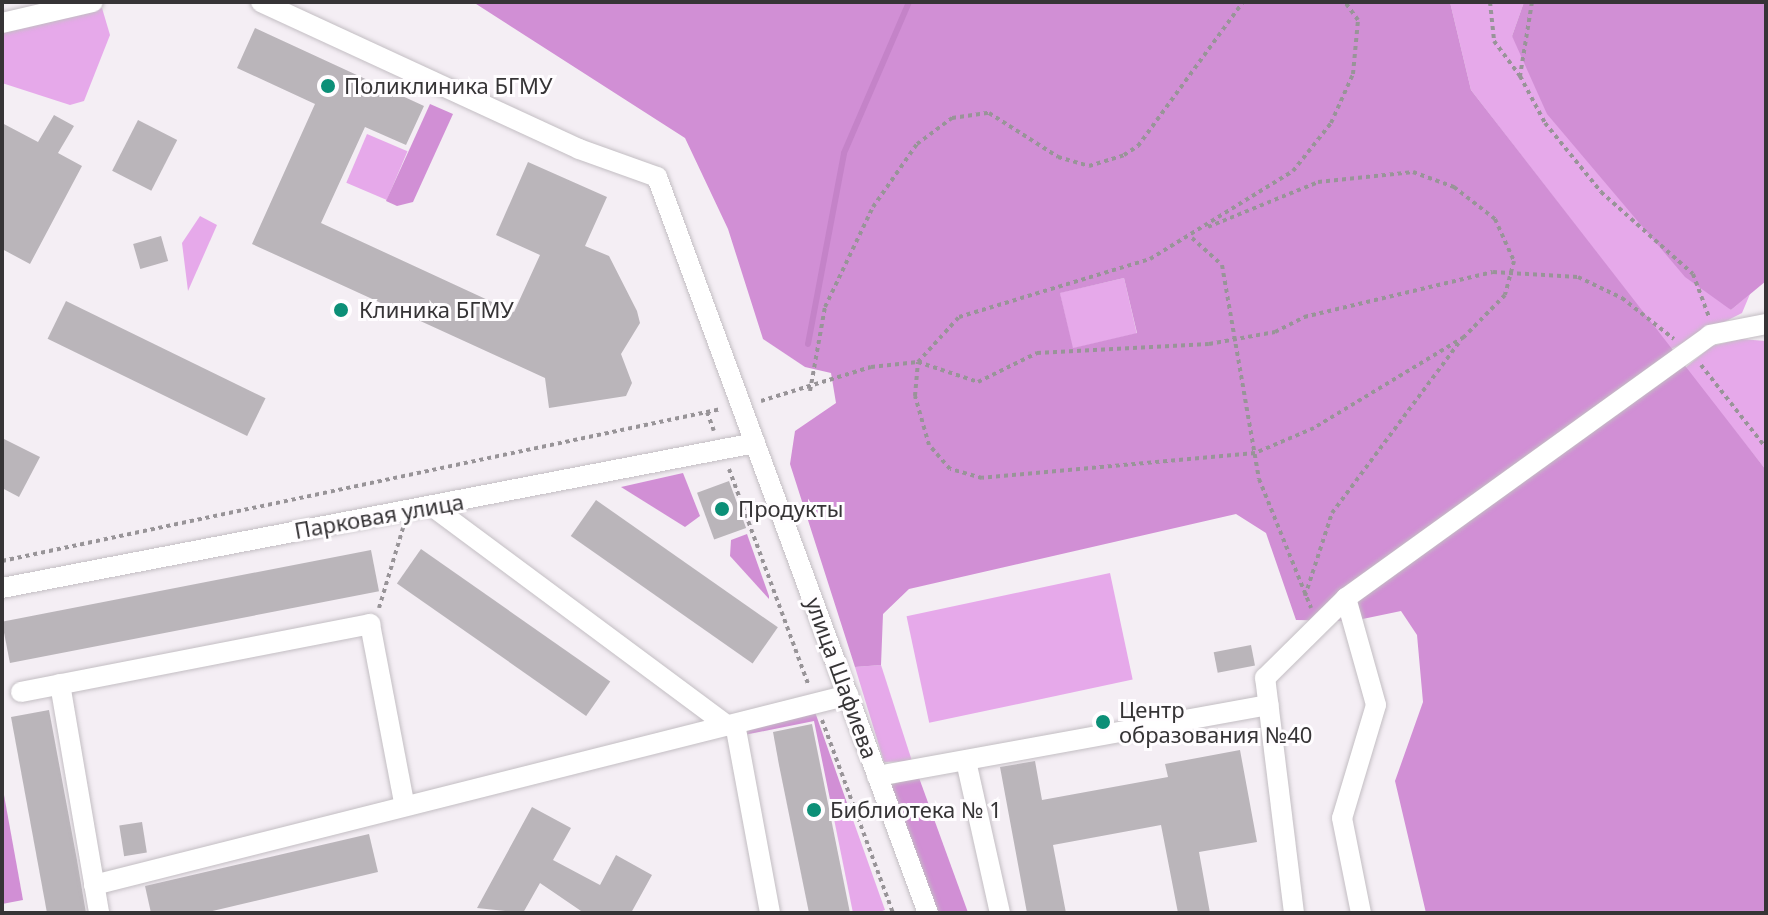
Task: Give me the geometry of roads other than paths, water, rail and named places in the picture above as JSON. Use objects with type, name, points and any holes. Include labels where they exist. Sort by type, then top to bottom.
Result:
[{"type":"street","points":[[2,23],[93,2]]},
{"type":"street","name":"улица Шафиева","points":[[261,2],[579,149],[657,177],[928,913]]},
{"type":"street","points":[[1294,913],[1265,678],[1346,598],[1710,335],[1766,324]]},
{"type":"street","name":"Парковая улица","points":[[2,588],[755,443]]},
{"type":"street","points":[[433,507],[732,725],[770,913]]},
{"type":"street","points":[[1346,598],[1376,705],[1342,818],[1361,913]]},
{"type":"street","points":[[21,692],[370,624],[404,803]]},
{"type":"street","points":[[60,684],[99,913]]},
{"type":"street","points":[[94,885],[404,803],[848,695]]},
{"type":"street","points":[[877,776],[1269,705]]},
{"type":"street","points":[[966,761],[1000,913]]},
{"type":"waterway","points":[[808,344],[844,153],[909,2]]},
{"type":"place","name":"Поликлиника БГМУ","points":[[328,86]]},
{"type":"place","name":"Клиника БГМУ","points":[[341,310]]},
{"type":"place","name":"Продукты","points":[[722,509]]},
{"type":"place","name":"Центр образования №40","points":[[1103,722]]},
{"type":"place","name":"Библиотека № 1","points":[[814,810]]}]
